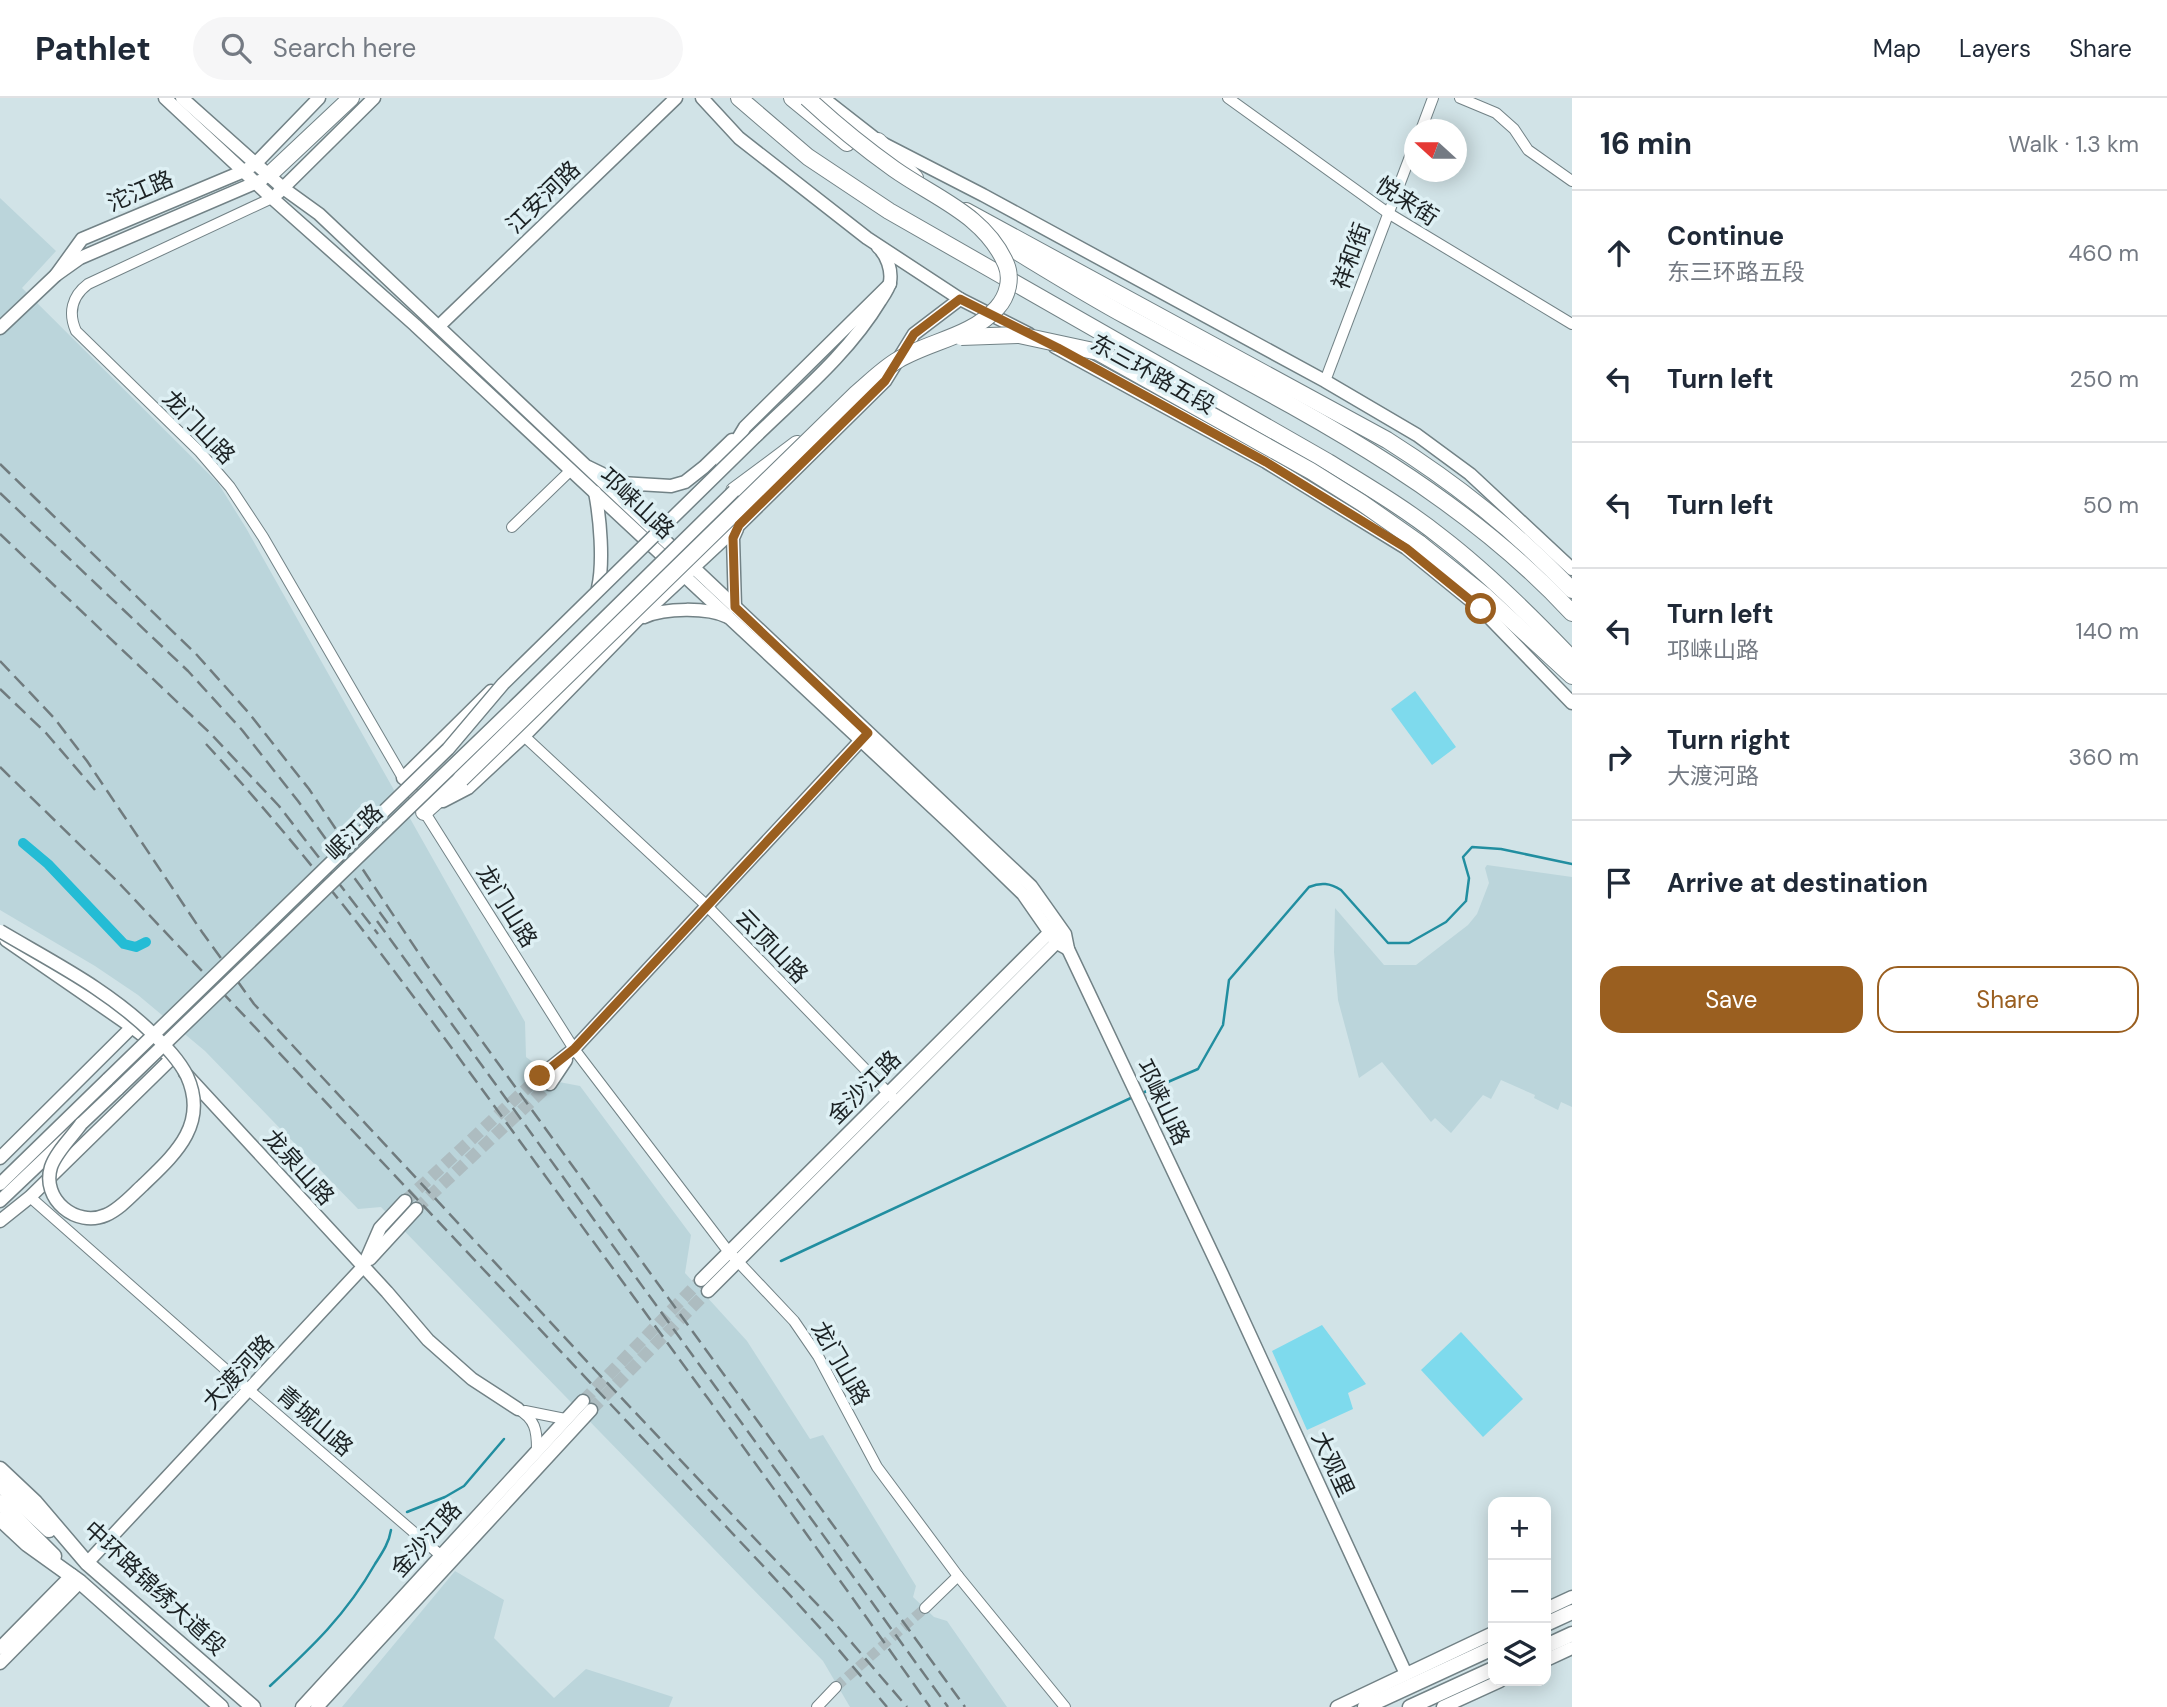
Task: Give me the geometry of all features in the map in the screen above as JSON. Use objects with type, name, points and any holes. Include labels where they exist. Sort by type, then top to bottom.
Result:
[{"type":"highway","points":[[263,179],[351,98]]},
{"type":"highway","name":"东三环路五段","points":[[739,98],[808,157],[889,211],[1328,462],[1390,501],[1441,537],[1485,574],[1572,659]]},
{"type":"highway","name":"东三环路五段","points":[[792,98],[857,151],[901,182],[949,206],[1125,315],[1343,433],[1456,510],[1502,547],[1572,613]]},
{"type":"highway","points":[[424,812],[823,425],[897,360],[974,327],[998,307],[1007,290],[1009,272],[998,247],[981,226],[845,133],[807,98]]},
{"type":"highway","points":[[878,141],[949,206],[1387,440],[1449,480],[1515,533],[1572,590]]},
{"type":"highway","points":[[948,338],[1019,335],[1098,352],[1311,471],[1419,542],[1484,595],[1572,676]]},
{"type":"highway","points":[[734,491],[823,425]]},
{"type":"main road","name":"中环路锦绣大道段","points":[[0,1469],[34,1502],[87,1563],[253,1707]]},
{"type":"main road","points":[[0,1485],[87,1563]]},
{"type":"main road","points":[[0,1502],[76,1579]]},
{"type":"main road","name":"中环路锦绣大道段","points":[[0,1519],[27,1544],[76,1579],[221,1707]]},
{"type":"main road","points":[[1548,1623],[1572,1612]]},
{"type":"main road","points":[[1551,1644],[1572,1634]]},
{"type":"main road","points":[[1365,1707],[1488,1650]]},
{"type":"main road","points":[[1410,1707],[1488,1671]]},
{"type":"street","name":"邛崃山路","points":[[165,98],[244,171],[283,188],[319,214],[588,467],[651,535],[864,737],[1023,894],[1059,937],[1221,1272]]},
{"type":"street","name":"邛崃山路","points":[[181,98],[255,164],[272,198],[357,272],[594,492],[651,535]]},
{"type":"street","points":[[255,164],[319,98]]},
{"type":"street","points":[[272,198],[374,98]]},
{"type":"street","name":"江安河路","points":[[439,326],[676,98]]},
{"type":"street","name":"东三环路五段","points":[[702,98],[739,138],[867,238],[960,299],[1058,348],[1266,462],[1406,548],[1481,609],[1572,703]]},
{"type":"street","points":[[824,98],[878,141],[1325,381],[1417,435],[1470,474],[1572,569]]},
{"type":"street","name":"悦来街","points":[[1228,98],[1388,214],[1572,324]]},
{"type":"street","points":[[1425,119],[1433,98]]},
{"type":"street","points":[[1460,98],[1496,113],[1514,129],[1528,150],[1572,181]]},
{"type":"street","name":"沱江路","points":[[55,275],[82,239],[255,164]]},
{"type":"street","name":"祥和街","points":[[1325,381],[1404,174]]},
{"type":"street","points":[[0,325],[55,275],[79,258],[263,179]]},
{"type":"street","name":"龙门山路","points":[[272,198],[79,291],[71,320],[76,331],[200,452],[230,487],[263,537],[403,778],[574,1049],[733,1256],[794,1321],[818,1356],[877,1467],[958,1576],[1065,1707]]},
{"type":"street","points":[[588,467],[621,483],[671,486],[685,482],[704,467],[890,284],[891,270],[883,251],[867,238]]},
{"type":"street","name":"岷江路","points":[[0,1184],[448,748],[503,684],[851,343],[865,327],[890,284]]},
{"type":"street","points":[[424,812],[468,788],[524,736],[637,620],[739,525],[885,381],[914,334],[960,299]]},
{"type":"street","points":[[403,778],[724,462],[745,427]]},
{"type":"street","points":[[512,527],[571,470]]},
{"type":"street","name":"岷江路","points":[[0,1201],[734,491]]},
{"type":"street","points":[[594,492],[598,511],[601,573],[598,588]]},
{"type":"street","points":[[637,620],[657,611],[731,612],[733,538],[739,525]]},
{"type":"street","name":"云顶山路","points":[[524,736],[706,905],[892,1097]]},
{"type":"street","points":[[545,1080],[864,737]]},
{"type":"street","points":[[0,934],[102,990],[172,1053],[187,1076],[193,1100],[191,1126],[175,1154],[124,1202],[105,1215],[86,1218],[63,1209],[49,1186],[50,1170],[55,1159],[82,1124]]},
{"type":"street","name":"龙泉山路","points":[[0,934],[172,1058],[428,1340],[472,1379],[531,1419],[537,1427],[537,1449]]},
{"type":"street","name":"金沙江路","points":[[704,1285],[892,1097],[1059,937]]},
{"type":"street","points":[[0,1158],[132,1027]]},
{"type":"street","points":[[0,1221],[30,1196],[172,1058]]},
{"type":"street","name":"青城山路","points":[[30,1196],[445,1559]]},
{"type":"street","name":"大渡河路","points":[[87,1563],[363,1267],[380,1228],[405,1201]]},
{"type":"street","points":[[363,1267],[416,1209]]},
{"type":"street","name":"大观里","points":[[1221,1272],[1406,1674]]},
{"type":"street","name":"金沙江路","points":[[302,1707],[445,1559],[587,1405],[565,1419],[537,1449],[445,1559],[317,1707]]},
{"type":"street","points":[[518,1409],[565,1419]]},
{"type":"street","points":[[925,1608],[958,1576]]},
{"type":"street","points":[[0,1648],[76,1579]]},
{"type":"street","points":[[0,1663],[76,1579]]},
{"type":"street","points":[[1551,1607],[1572,1597]]},
{"type":"street","points":[[1337,1707],[1488,1635]]},
{"type":"street","points":[[1551,1658],[1572,1648]]},
{"type":"street","points":[[817,1707],[836,1686]]},
{"type":"street","points":[[1443,1707],[1489,1686]]},
{"type":"shaded area","points":[[0,198],[56,251],[22,288],[218,483],[246,528],[525,1022],[526,1057],[559,1082],[580,1086],[691,1235],[685,1273],[747,1341],[810,1439],[823,1435],[916,1586],[913,1597],[934,1617],[947,1621],[1007,1707],[850,1707],[823,1661],[381,1207],[358,1209],[205,1051],[138,995],[95,966],[0,910]]},
{"type":"shaded area","points":[[1415,691],[1456,747],[1432,765],[1391,709]]},
{"type":"shaded area","points":[[1487,865],[1572,877],[1572,1107],[1561,1102],[1558,1110],[1534,1098],[1535,1095],[1501,1080],[1491,1099],[1483,1095],[1451,1133],[1435,1118],[1431,1122],[1382,1062],[1359,1078],[1338,1000],[1334,952],[1335,908],[1384,965],[1416,965],[1468,925],[1477,914],[1489,883],[1485,868]]},
{"type":"shaded area","points":[[1322,1325],[1366,1384],[1348,1393],[1353,1409],[1307,1430],[1272,1351]]},
{"type":"shaded area","points":[[1461,1332],[1523,1399],[1483,1437],[1421,1370]]},
{"type":"shaded area","points":[[455,1571],[504,1600],[494,1638],[554,1698],[586,1669],[673,1697],[669,1707],[342,1707]]},
{"type":"waterway","points":[[23,843],[48,864],[124,944],[136,947],[146,942]]},
{"type":"waterway","points":[[1140,1094],[1198,1069],[1223,1025],[1229,980],[1309,887],[1321,884],[1341,890],[1388,943],[1409,943],[1446,922],[1466,901],[1469,878],[1463,857],[1472,847],[1501,849],[1572,864]]},
{"type":"waterway","points":[[781,1261],[1133,1097]]},
{"type":"waterway","points":[[407,1512],[445,1497],[464,1486],[504,1439]]},
{"type":"waterway","points":[[270,1686],[340,1615],[383,1552],[391,1530]]},
{"type":"tunnel","points":[[405,1201],[540,1076]]},
{"type":"tunnel","points":[[416,1209],[550,1084]]},
{"type":"tunnel","points":[[583,1401],[701,1280]]},
{"type":"tunnel","points":[[591,1410],[708,1291]]},
{"type":"tunnel","points":[[836,1687],[925,1608]]},
{"type":"railway","points":[[0,464],[196,654],[248,712],[309,789],[426,964],[965,1707]]},
{"type":"railway","points":[[0,493],[188,671],[242,730],[389,925]]},
{"type":"railway","points":[[0,534],[211,734],[279,806],[378,934]]},
{"type":"railway","points":[[0,661],[55,719],[87,761],[254,1004],[833,1621],[907,1707]]},
{"type":"railway","points":[[0,689],[46,733],[95,790]]},
{"type":"railway","points":[[206,744],[300,851],[431,1020],[930,1707]]},
{"type":"railway","points":[[0,767],[119,883],[766,1569],[887,1707]]},
{"type":"railway","points":[[377,921],[948,1707]]},
{"type":"route","points":[[540,1076],[574,1049],[868,733],[735,607],[733,538],[739,525],[885,381],[914,334],[960,299],[1058,348],[1266,462],[1406,548],[1481,609]]}]
